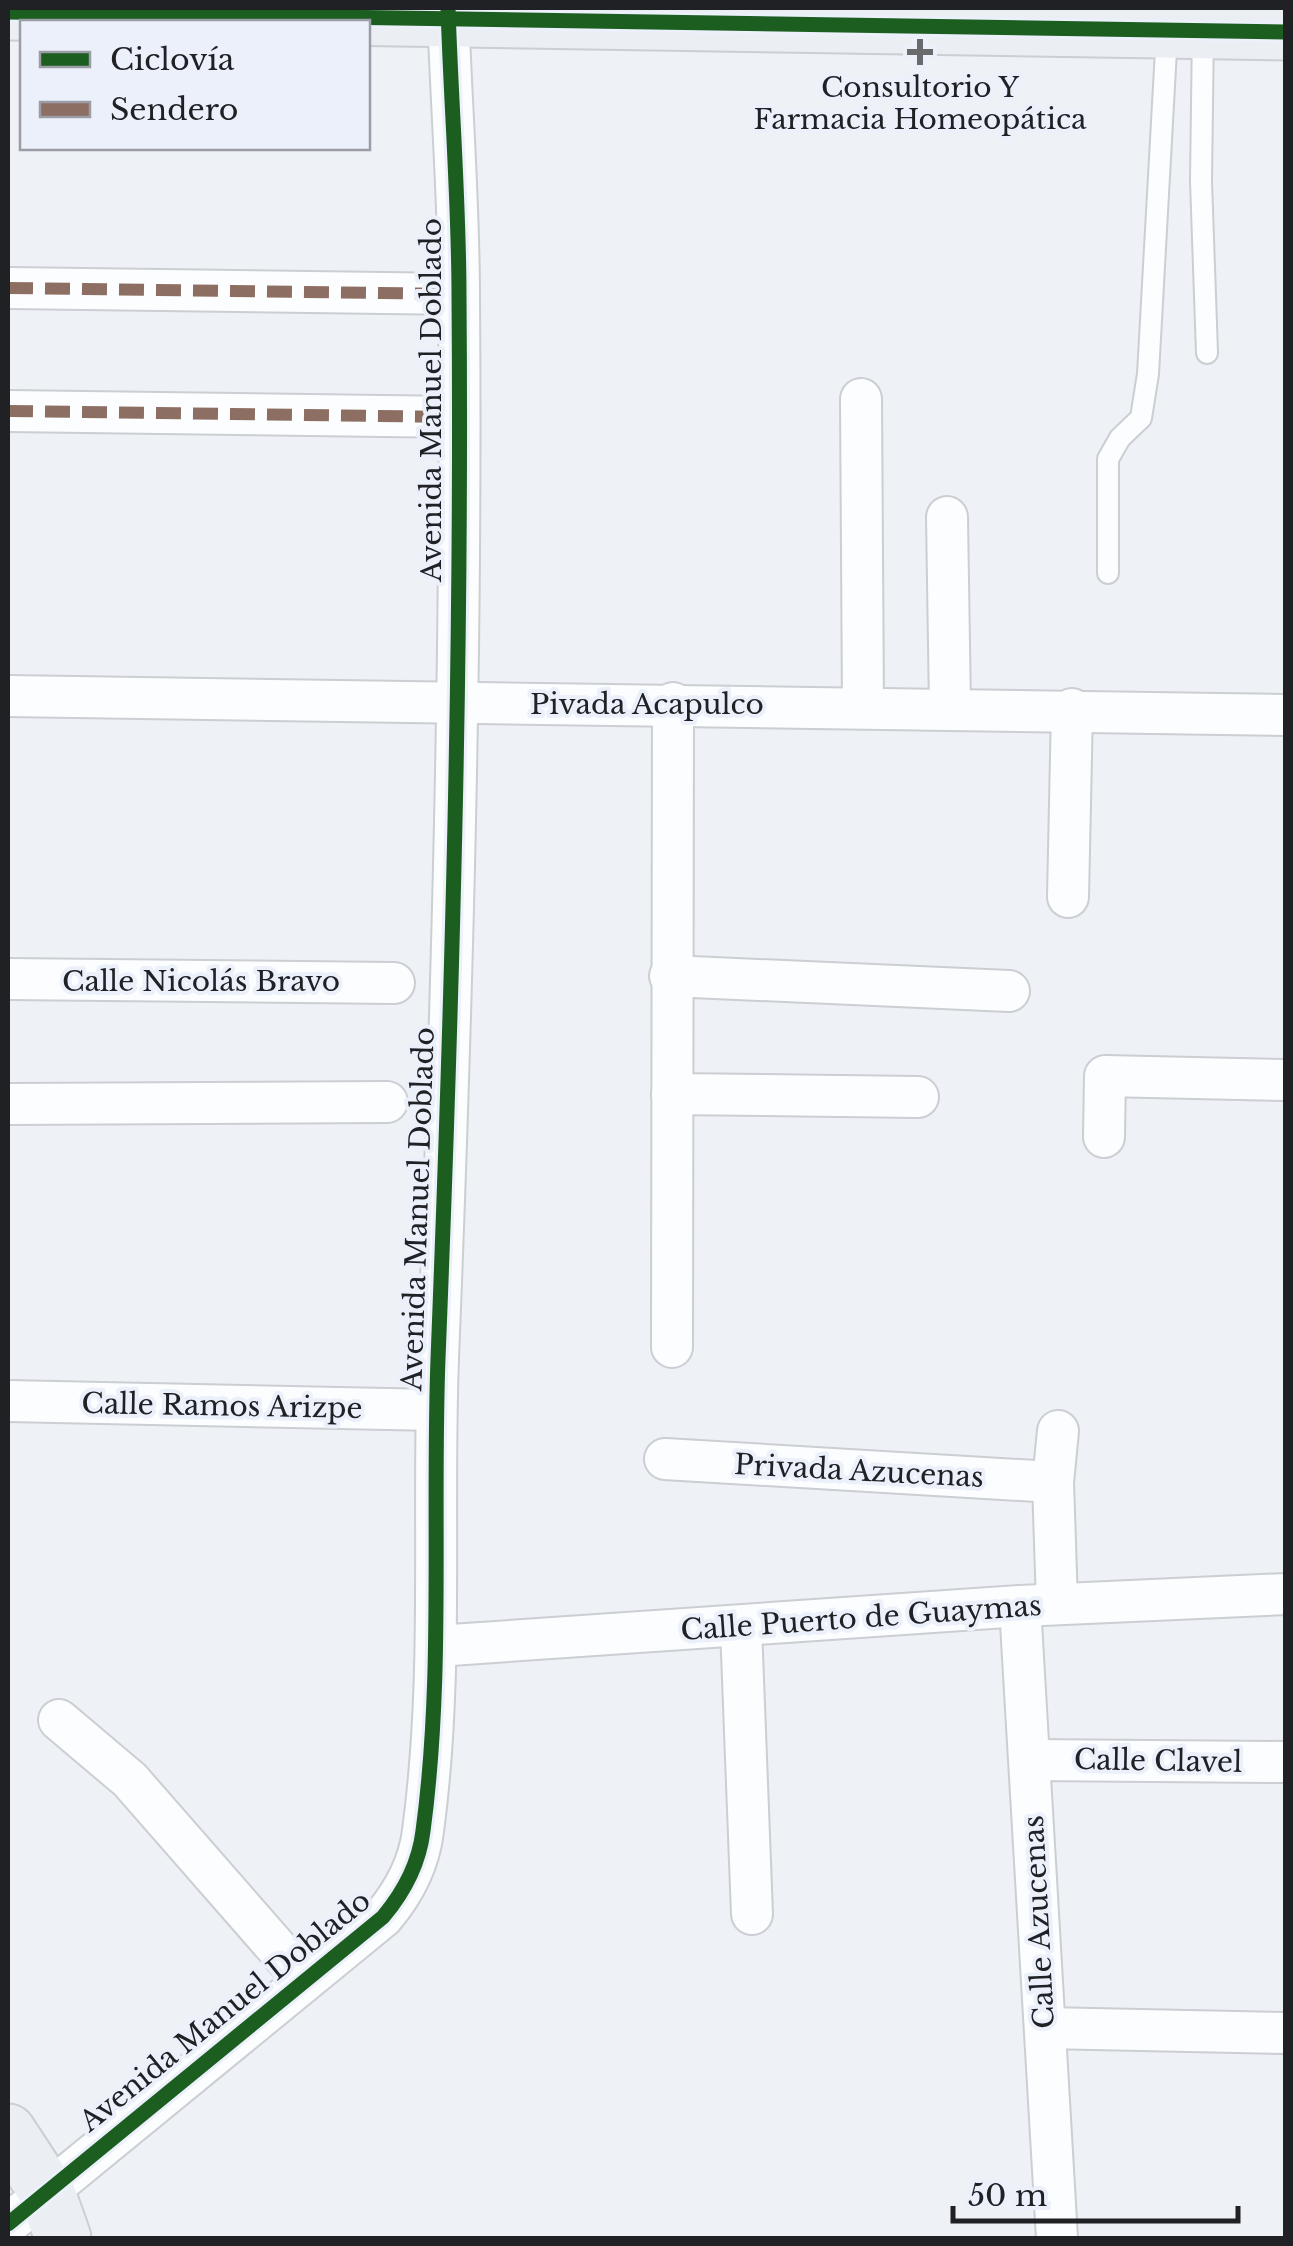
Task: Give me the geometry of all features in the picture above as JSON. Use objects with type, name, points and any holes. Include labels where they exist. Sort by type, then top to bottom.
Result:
[{"type":"street","points":[[8,12],[1190,23],[1286,32]]},
{"type":"street","name":"Avenida Manuel Doblado","points":[[39,2217],[303,1978],[383,1917],[402,1894],[423,1835],[436,1646],[436,1410],[448,1101],[458,417],[459,294],[448,14]]},
{"type":"street","points":[[8,288],[459,294]]},
{"type":"street","points":[[861,400],[864,706]]},
{"type":"street","points":[[8,411],[458,417]]},
{"type":"street","points":[[947,517],[950,708]]},
{"type":"street","name":"Pivada Acapulco","points":[[8,696],[1072,709],[1286,716]]},
{"type":"street","points":[[672,703],[672,1348]]},
{"type":"street","points":[[1068,897],[1072,709]]},
{"type":"street","points":[[670,976],[1009,990]]},
{"type":"street","name":"Calle Nicolás Bravo","points":[[8,980],[394,983]]},
{"type":"street","points":[[1104,1137],[1105,1076],[1286,1080]]},
{"type":"street","points":[[672,1094],[918,1096]]},
{"type":"street","points":[[8,1104],[388,1102]]},
{"type":"street","name":"Calle Ramos Arizpe","points":[[8,1401],[436,1410]]},
{"type":"street","name":"Calle Azucenas","points":[[1057,2238],[1030,1760],[1038,1605],[1058,1431]]},
{"type":"street","name":"Privada Azucenas","points":[[665,1459],[1054,1482]]},
{"type":"street","name":"Calle Puerto de Guaymas","points":[[436,1646],[1038,1605],[1286,1594]]},
{"type":"street","points":[[740,1627],[752,1914]]},
{"type":"street","points":[[59,1720],[130,1780],[303,1978]]},
{"type":"street","name":"Calle Clavel","points":[[1030,1760],[1286,1762]]},
{"type":"street","points":[[1045,2028],[1286,2032]]},
{"type":"street","points":[[8,2132],[39,2217]]},
{"type":"lane","points":[[1190,23],[1207,353]]},
{"type":"lane","points":[[1108,573],[1108,460],[1120,438],[1141,418],[1190,23]]},
{"type":"marked path","points":[[8,288],[459,294]]},
{"type":"marked path","points":[[8,411],[458,417]]},
{"type":"cycle path","points":[[8,2224],[383,1917],[409,1877],[421,1843],[435,1654],[436,1418],[457,695],[459,261],[448,8]]},
{"type":"cycle path","points":[[8,12],[1286,32]]},
{"type":"place","name":"Consultorio Y Farmacia Homeopática","points":[[920,52]]}]
